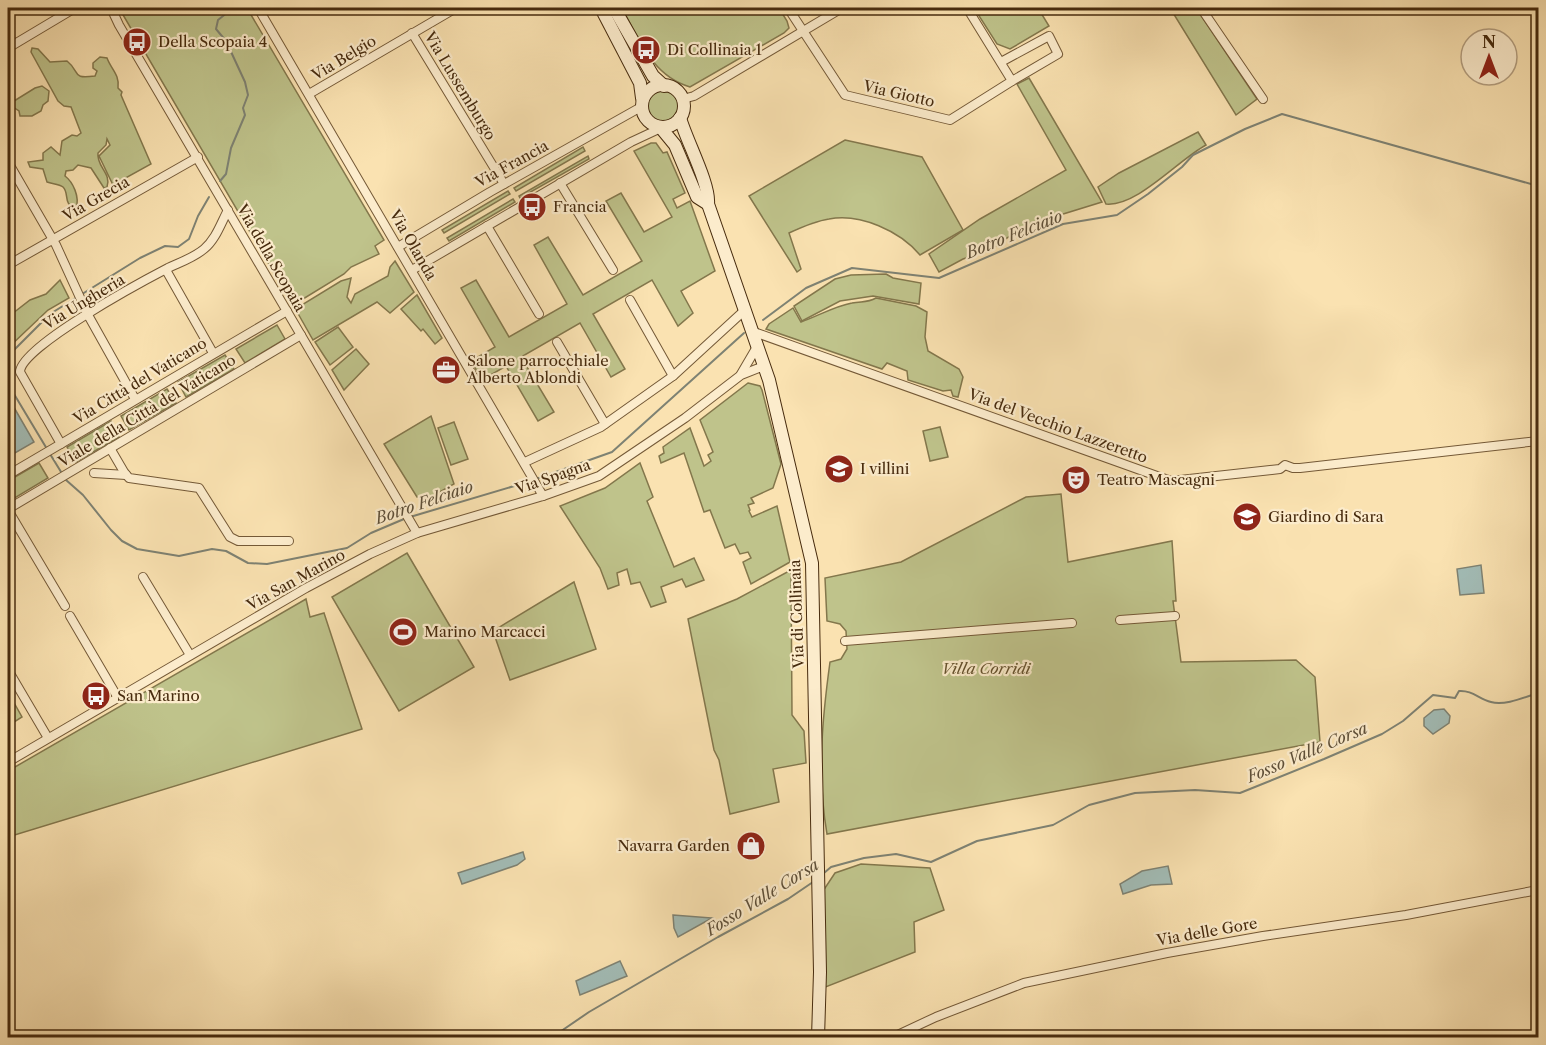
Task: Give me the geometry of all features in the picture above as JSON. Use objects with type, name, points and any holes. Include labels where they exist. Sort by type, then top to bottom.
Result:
[{"type":"street","points":[[8,34],[10,46],[75,8]]},
{"type":"street","points":[[95,8],[109,9]]},
{"type":"street","name":"Via Olanda","points":[[258,8],[543,496]]},
{"type":"street","name":"Via Belgio","points":[[309,94],[456,8]]},
{"type":"street","points":[[601,8],[640,83],[646,119],[661,128]]},
{"type":"street","points":[[412,270],[632,142],[661,128],[672,126],[680,118],[684,106],[683,99],[675,89],[664,86],[653,76],[614,8]]},
{"type":"street","name":"Via Giotto","points":[[788,8],[845,95],[950,120],[1058,54],[1049,36],[1001,62]]},
{"type":"street","points":[[683,99],[694,96],[842,8]]},
{"type":"street","points":[[967,8],[1012,81]]},
{"type":"street","points":[[1201,8],[1263,99]]},
{"type":"street","name":"Via della Scopaia","points":[[109,9],[417,533]]},
{"type":"street","name":"Via Lussemburgo","points":[[412,33],[504,184]]},
{"type":"street","points":[[642,103],[650,89],[664,86]]},
{"type":"street","name":"Via Francia","points":[[398,247],[642,103]]},
{"type":"street","name":"Via di Collinaia","points":[[680,118],[709,193],[708,204],[756,338],[781,428],[812,563],[818,1038]]},
{"type":"street","name":"Via di Collinaia","points":[[661,128],[675,146],[697,197],[708,204]]},
{"type":"street","name":"Via Grecia","points":[[8,265],[198,157]]},
{"type":"street","points":[[8,162],[53,240],[86,312],[135,399]]},
{"type":"street","points":[[560,183],[614,270]]},
{"type":"street","name":"Via Ungheria","points":[[61,444],[22,376],[20,368],[47,340],[86,312],[188,260],[207,247],[228,210]]},
{"type":"street","points":[[487,226],[539,314]]},
{"type":"street","points":[[166,270],[213,353]]},
{"type":"street","points":[[630,300],[673,376]]},
{"type":"street","points":[[526,464],[605,424],[673,376],[746,309]]},
{"type":"street","name":"Via Città del Vaticano","points":[[8,475],[287,311]]},
{"type":"street","name":"Viale della Città del Vaticano","points":[[8,509],[301,335]]},
{"type":"street","name":"Via Spagna","points":[[741,375],[756,338]]},
{"type":"street","name":"Via del Vecchio Lazzeretto","points":[[756,338],[1171,482],[1280,469],[1285,465],[1300,468],[1539,441]]},
{"type":"street","points":[[557,342],[605,424]]},
{"type":"street","name":"Via Spagna","points":[[417,533],[543,496],[599,476],[685,418],[741,375],[764,366]]},
{"type":"street","points":[[110,448],[126,476]]},
{"type":"street","points":[[94,472],[199,488],[230,537],[238,541],[289,541]]},
{"type":"street","points":[[8,509],[65,606]]},
{"type":"street","name":"Via San Marino","points":[[8,762],[316,582],[417,533]]},
{"type":"street","points":[[143,577],[190,655]]},
{"type":"street","points":[[70,616],[118,698]]},
{"type":"street","points":[[1120,620],[1174,616]]},
{"type":"street","points":[[845,641],[1072,623]]},
{"type":"street","points":[[8,670],[48,738]]},
{"type":"street","name":"Via delle Gore","points":[[891,1038],[936,1017],[1024,983],[1167,953],[1406,915],[1539,890]]},
{"type":"green space","points":[[119,8],[247,8],[384,240],[375,246],[379,254],[351,267],[344,274],[303,299],[291,302]]},
{"type":"green space","points":[[622,8],[779,8],[789,28],[690,87],[677,82],[656,65],[641,44]]},
{"type":"green space","points":[[974,8],[1038,8],[1049,26],[1010,49],[997,44]]},
{"type":"green space","points":[[1170,8],[1196,8],[1257,99],[1236,115]]},
{"type":"green space","points":[[32,48],[38,49],[50,62],[67,61],[82,77],[95,76],[97,71],[93,68],[93,63],[100,57],[107,58],[151,164],[113,185],[99,156],[110,145],[107,139],[106,145],[98,153],[98,158],[107,178],[107,187],[104,188],[91,168],[78,165],[73,170],[66,171],[65,176],[73,186],[76,195],[76,208],[69,204],[63,187],[47,182],[43,169],[30,167],[28,162],[43,160],[43,153],[51,147],[60,155],[62,141],[81,133],[71,107],[64,106],[58,101],[31,52]]},
{"type":"green space","points":[[1029,78],[1102,202],[1047,219],[1010,236],[990,250],[963,259],[939,272],[929,254],[980,219],[1066,170],[1017,84]]},
{"type":"green space","points":[[42,86],[49,91],[48,101],[43,105],[41,111],[32,116],[20,116],[19,111],[13,107],[14,101]]},
{"type":"green space","points":[[663,90],[674,95],[679,106],[674,117],[663,122],[652,117],[647,106],[652,95]]},
{"type":"green space","points":[[1198,132],[1206,145],[1144,191],[1118,203],[1106,204],[1098,187],[1119,173]]},
{"type":"green space","points":[[845,140],[922,157],[963,230],[920,255],[912,246],[891,231],[866,221],[841,218],[819,221],[789,233],[801,269],[797,272],[749,196]]},
{"type":"green space","points":[[656,143],[663,153],[667,152],[685,193],[673,199],[677,208],[690,201],[715,271],[681,291],[693,313],[678,326],[652,280],[593,314],[625,369],[611,377],[580,323],[521,357],[554,412],[538,421],[506,366],[482,380],[471,361],[495,347],[461,288],[476,280],[509,337],[567,304],[534,245],[548,237],[583,295],[642,261],[606,201],[621,193],[644,232],[672,217],[634,151]]},
{"type":"green space","points":[[583,147],[585,151],[516,191],[514,188]]},
{"type":"green space","points":[[588,156],[589,159],[520,198],[519,196]]},
{"type":"green space","points":[[508,191],[510,194],[444,233],[442,230]]},
{"type":"green space","points":[[513,199],[515,202],[449,241],[447,238]]},
{"type":"green space","points":[[395,261],[414,292],[390,313],[377,302],[313,340],[296,310],[300,306],[341,281],[351,278],[347,297],[351,303],[355,294],[388,276],[390,267]]},
{"type":"green space","points":[[886,274],[893,278],[921,283],[919,304],[873,296],[840,301],[802,321],[794,306],[835,279],[851,275]]},
{"type":"green space","points":[[60,280],[69,298],[48,310],[8,348],[8,317],[30,300],[46,294]]},
{"type":"green space","points":[[417,295],[442,338],[435,344],[423,329],[421,331],[401,309]]},
{"type":"green space","points":[[876,298],[916,306],[927,312],[925,337],[928,351],[959,369],[963,377],[958,397],[953,396],[951,390],[943,391],[908,380],[907,371],[887,363],[882,369],[766,329],[769,324],[793,308],[801,322],[839,306]]},
{"type":"green space","points":[[277,325],[285,339],[245,363],[236,349]]},
{"type":"green space","points":[[338,327],[353,347],[330,365],[315,342]]},
{"type":"green space","points":[[356,349],[369,364],[344,390],[332,370]]},
{"type":"green space","points":[[225,355],[234,369],[186,397],[178,382]]},
{"type":"green space","points":[[748,383],[760,386],[762,390],[781,464],[773,488],[751,498],[754,503],[748,505],[749,511],[752,517],[777,506],[790,562],[751,584],[743,562],[751,558],[748,552],[740,554],[735,544],[725,548],[710,510],[704,512],[684,453],[661,463],[659,456],[664,453],[663,447],[690,428],[704,466],[711,461],[708,455],[713,452],[700,420]]},
{"type":"green space","points":[[167,389],[176,403],[129,430],[121,416]]},
{"type":"green space","points":[[431,416],[454,484],[429,498],[417,497],[384,444]]},
{"type":"green space","points":[[111,421],[119,437],[76,462],[67,447]]},
{"type":"green space","points":[[454,422],[468,459],[451,465],[438,428]]},
{"type":"green space","points":[[940,427],[948,457],[930,461],[923,431]]},
{"type":"green space","points":[[39,463],[48,478],[8,502],[8,481]]},
{"type":"green space","points":[[640,463],[653,497],[647,501],[674,567],[694,558],[704,580],[686,587],[682,579],[661,587],[666,602],[651,607],[640,582],[631,584],[627,569],[617,573],[619,585],[608,589],[600,568],[560,506],[605,488]]},
{"type":"green space","name":"Villa Corridi","points":[[1061,494],[1068,562],[1172,541],[1176,601],[1173,601],[1181,662],[1296,660],[1315,677],[1320,742],[827,834],[821,769],[825,705],[830,662],[841,659],[847,649],[846,631],[840,624],[827,621],[825,578],[901,562],[1026,497]]},
{"type":"green space","name":"Marino Marcacci","points":[[407,553],[474,667],[399,711],[332,597]]},
{"type":"green space","points":[[791,570],[792,715],[804,731],[806,763],[773,769],[779,802],[730,814],[719,760],[714,750],[688,619],[737,599]]},
{"type":"green space","points":[[574,582],[596,649],[510,680],[493,631]]},
{"type":"green space","points":[[306,599],[310,617],[324,613],[362,729],[8,837],[8,771]]},
{"type":"green space","points":[[8,692],[22,717],[8,726]]},
{"type":"green space","points":[[861,864],[930,868],[944,910],[914,922],[915,952],[823,988],[821,894],[835,873]]},
{"type":"water","points":[[8,397],[34,442],[8,457]]},
{"type":"water","points":[[1481,565],[1484,593],[1460,595],[1457,569]]},
{"type":"water","points":[[1444,709],[1450,716],[1449,723],[1433,734],[1424,726],[1424,718],[1434,710]]},
{"type":"water","points":[[523,852],[525,859],[517,865],[462,884],[458,873]]},
{"type":"water","points":[[1168,866],[1172,884],[1151,885],[1123,894],[1120,884],[1142,871]]},
{"type":"water","points":[[673,915],[712,918],[678,937],[674,928]]},
{"type":"water","points":[[620,961],[627,976],[580,995],[576,981]]},
{"type":"waterway","points":[[220,181],[226,174],[231,148],[245,115],[243,108],[248,95],[245,82],[226,41],[216,29],[218,20],[233,8]]},
{"type":"waterway","name":"Botro Felciaio","points":[[763,320],[806,288],[852,268],[939,278],[1063,224],[1117,215],[1148,194],[1182,167],[1193,155],[1245,129],[1282,114],[1538,186]]},
{"type":"waterway","points":[[8,360],[13,351],[50,314],[140,258],[165,246],[178,247],[189,239],[209,197]]},
{"type":"waterway","name":"Botro Felciaio","points":[[536,479],[612,452],[744,333]]},
{"type":"waterway","name":"Botro Felciaio","points":[[8,384],[47,449]]},
{"type":"waterway","name":"Botro Felciaio","points":[[50,454],[66,480],[83,495],[111,530],[122,541],[137,549],[179,556],[212,549],[226,551],[248,563],[267,564],[347,548],[371,533],[404,519]]},
{"type":"waterway","name":"Botro Felciaio","points":[[410,517],[531,481]]},
{"type":"waterway","name":"Fosso Valle Corsa","points":[[824,873],[831,867],[864,858],[896,854],[931,862],[977,841],[1053,825],[1089,805],[1135,793],[1195,790],[1240,793],[1382,734],[1403,721],[1433,695],[1455,698],[1459,691],[1464,691],[1491,702],[1502,703],[1538,693]]},
{"type":"waterway","name":"Fosso Valle Corsa","points":[[551,1038],[589,1012],[788,899],[813,882]]},
{"type":"place","name":"Della Scopaia 4","points":[[137,42]]},
{"type":"place","name":"Di Collinaia 1","points":[[646,50]]},
{"type":"place","name":"Francia","points":[[532,207]]},
{"type":"place","name":"Salone parrocchiale Alberto Ablondi","points":[[446,370]]},
{"type":"place","name":"I villini","points":[[839,469]]},
{"type":"place","name":"Teatro Mascagni","points":[[1076,480]]},
{"type":"place","name":"Giardino di Sara","points":[[1247,517]]},
{"type":"place","name":"Marino Marcacci","points":[[403,632]]},
{"type":"place","name":"San Marino","points":[[96,696]]},
{"type":"place","name":"Navarra Garden","points":[[751,846]]}]
